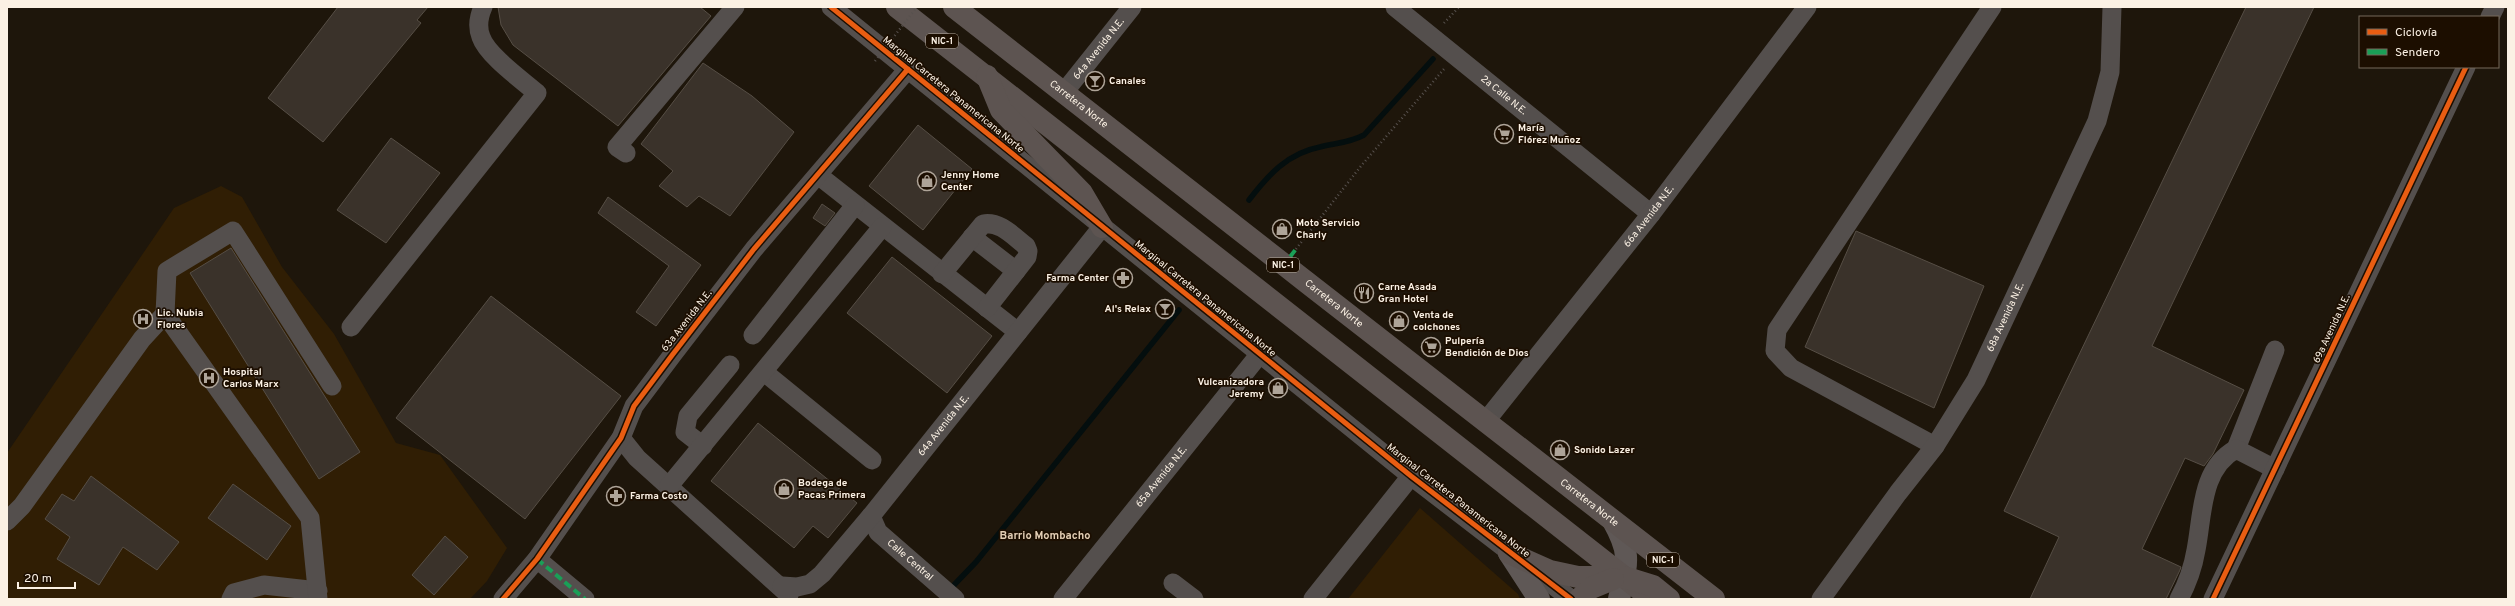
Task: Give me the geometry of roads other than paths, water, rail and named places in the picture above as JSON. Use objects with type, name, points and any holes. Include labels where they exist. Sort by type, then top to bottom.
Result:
[{"type":"highway","name":"NIC-1","points":[[897,7],[986,75],[1652,599]]},
{"type":"highway","name":"Carretera Norte","points":[[954,7],[1065,91],[1283,266],[1714,599]]},
{"type":"highway","points":[[986,75],[1001,110],[1082,192],[1102,227]]},
{"type":"highway","points":[[1509,553],[1550,571],[1578,577],[1624,577],[1653,586],[1670,599]]},
{"type":"highway","points":[[1579,599],[1591,588],[1604,581],[1624,577]]},
{"type":"main road","points":[[1613,521],[1624,542],[1628,559],[1619,599]]},
{"type":"main road","points":[[1509,553],[1539,599]]},
{"type":"street","points":[[351,327],[538,93],[486,47],[479,29],[479,16],[483,7]]},
{"type":"street","points":[[626,153],[617,147],[735,7]]},
{"type":"street","name":"Marginal Carretera Panamericana Norte","points":[[831,7],[1259,355],[1509,553],[1571,599]]},
{"type":"street","name":"64a Avenida N.E.","points":[[1065,91],[1132,7]]},
{"type":"street","name":"2a Calle N.E.","points":[[1395,7],[1651,214]]},
{"type":"street","name":"66a Avenida N.E.","points":[[1485,422],[1651,214],[1807,7]]},
{"type":"street","points":[[1935,446],[1791,368],[1775,351],[1777,330],[1992,7]]},
{"type":"street","name":"68a Avenida N.E.","points":[[1823,596],[1898,493],[1935,446],[1976,380],[2097,121],[2110,72],[2112,7]]},
{"type":"street","points":[[2490,16],[2495,7]]},
{"type":"street","name":"69a Avenida N.E.","points":[[2213,599],[2466,68]]},
{"type":"street","name":"63a Avenida N.E.","points":[[503,599],[537,558],[621,438],[634,406],[673,354],[754,249],[908,70]]},
{"type":"street","points":[[818,175],[882,227],[1018,332]]},
{"type":"street","points":[[753,335],[855,205]]},
{"type":"street","points":[[942,274],[983,224],[991,222],[998,225],[1026,246],[1028,251],[1027,257],[987,308]]},
{"type":"street","points":[[669,486],[882,227]]},
{"type":"street","name":"64a Avenida N.E.","points":[[788,592],[810,584],[822,574],[872,516],[1102,227]]},
{"type":"street","points":[[7,521],[22,506],[142,339],[164,314],[167,271],[233,231],[332,386]]},
{"type":"street","points":[[972,237],[1016,271]]},
{"type":"street","points":[[164,314],[310,518],[318,595],[264,585],[234,593],[231,599]]},
{"type":"street","points":[[2179,599],[2189,579],[2196,552],[2205,490],[2218,464],[2226,454],[2236,449],[2275,350]]},
{"type":"street","name":"65a Avenida N.E.","points":[[1064,599],[1259,355]]},
{"type":"street","points":[[703,446],[685,432],[685,422],[688,416],[730,365]]},
{"type":"street","points":[[764,372],[872,460]]},
{"type":"street","points":[[621,438],[637,458],[788,592]]},
{"type":"street","points":[[2236,449],[2275,469]]},
{"type":"street","points":[[1313,599],[1411,476]]},
{"type":"street","name":"Calle Central","points":[[872,516],[878,532],[955,599]]},
{"type":"street","points":[[537,558],[585,599]]},
{"type":"street","points":[[1173,583],[1194,599]]},
{"type":"waterway","points":[[1249,200],[1271,174],[1298,154],[1348,141],[1364,135],[1433,59]]},
{"type":"waterway","points":[[954,585],[976,562],[1179,310]]},
{"type":"place","name":"Canales","points":[[1095,81]]},
{"type":"place","name":"María Flórez Muñoz","points":[[1504,134]]},
{"type":"place","name":"Jenny Home Center","points":[[927,181]]},
{"type":"place","name":"Moto Servicio Charly","points":[[1282,229]]},
{"type":"place","name":"Farma Center","points":[[1123,278]]},
{"type":"place","name":"Carne Asada Gran Hotel","points":[[1364,293]]},
{"type":"place","name":"Al's Relax","points":[[1165,309]]},
{"type":"place","name":"Lic. Nubia Flores","points":[[143,319]]},
{"type":"place","name":"Venta de colchones","points":[[1399,321]]},
{"type":"place","name":"Pulpería Bendición de Dios","points":[[1431,347]]},
{"type":"place","name":"Hospital Carlos Marx","points":[[209,378]]},
{"type":"place","name":"Vulcanizadora Jeremy","points":[[1278,388]]},
{"type":"place","name":"Sonido Lazer","points":[[1560,450]]},
{"type":"place","name":"Bodega de Pacas Primera","points":[[784,489]]},
{"type":"place","name":"Farma Costo","points":[[616,496]]},
{"type":"district","name":"Barrio Mombacho","points":[[1045,536]]}]
